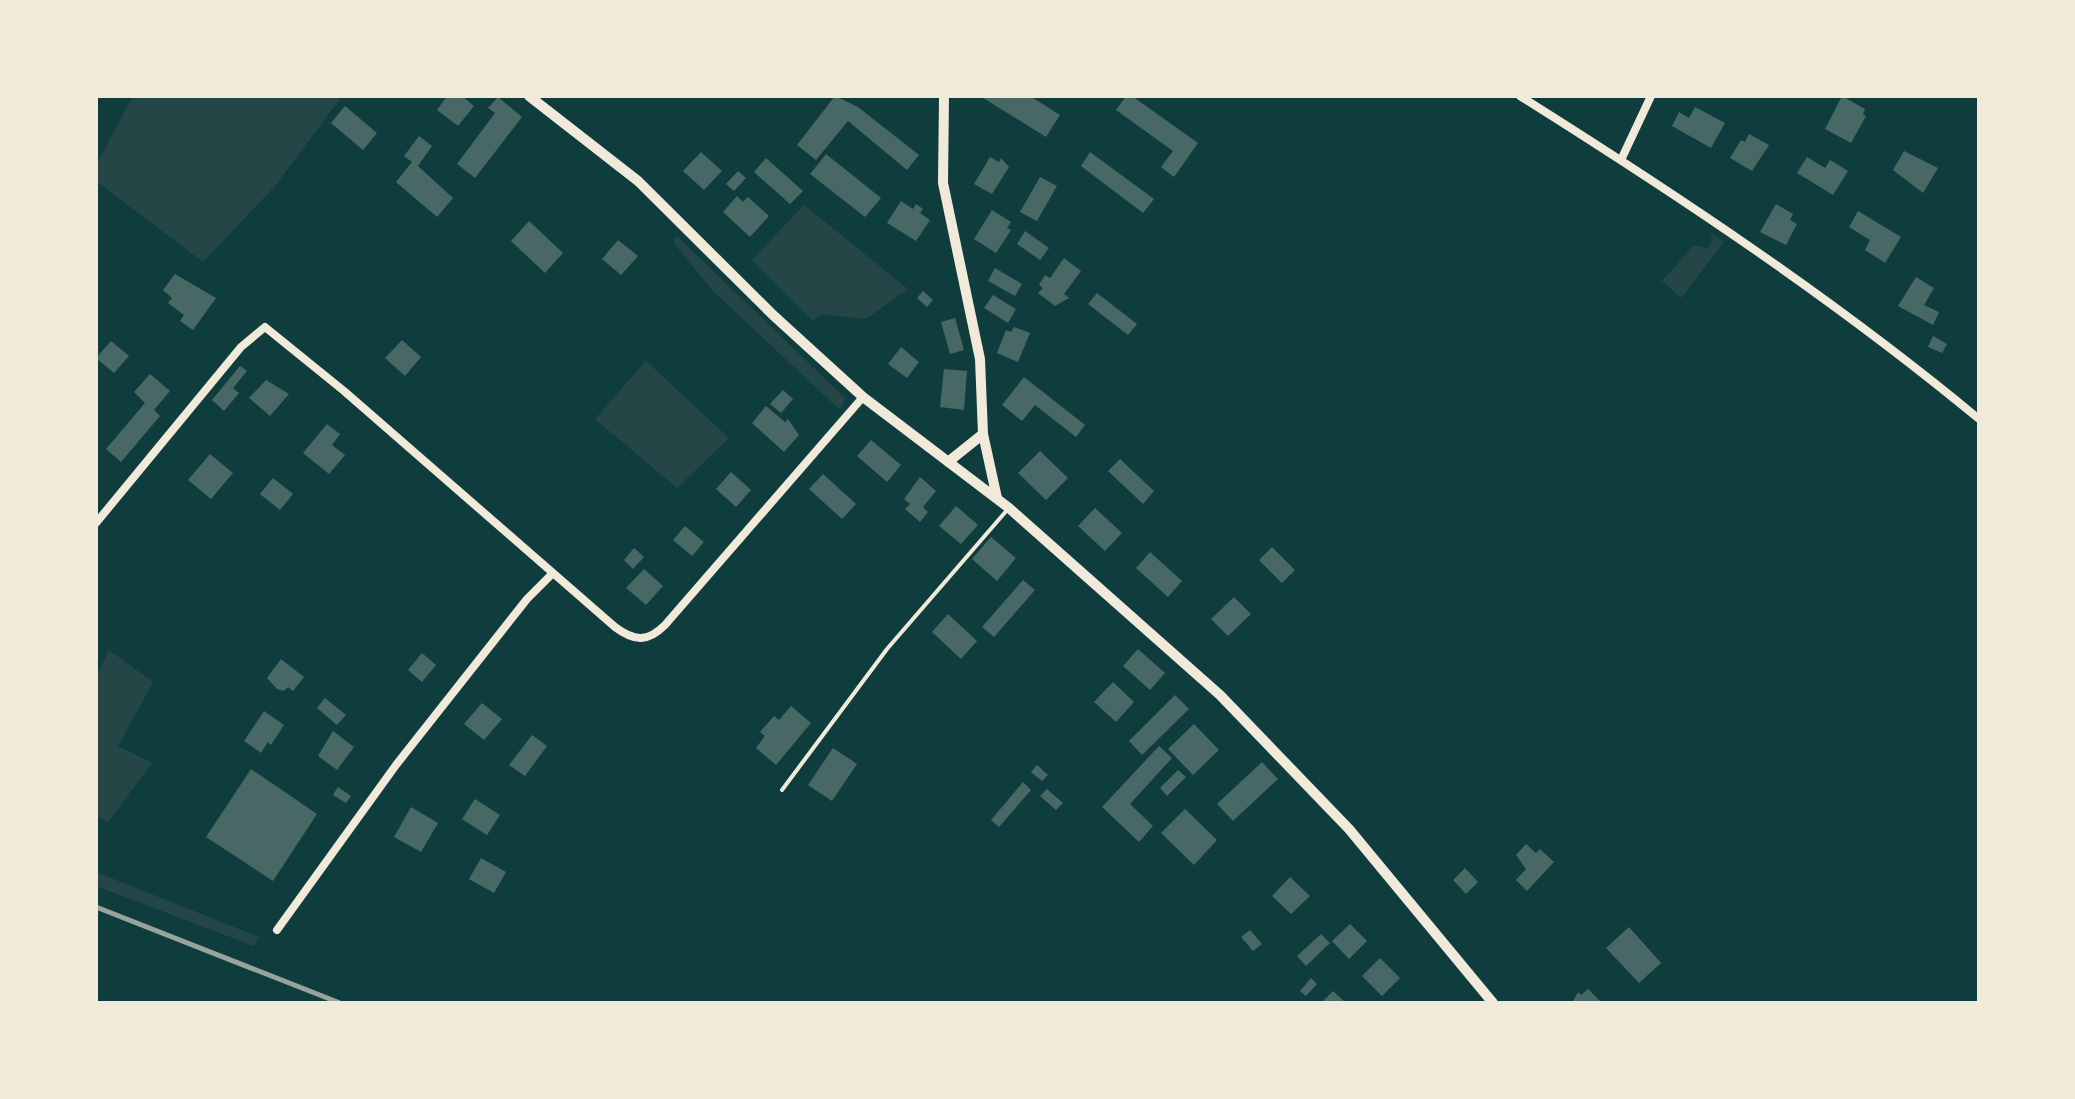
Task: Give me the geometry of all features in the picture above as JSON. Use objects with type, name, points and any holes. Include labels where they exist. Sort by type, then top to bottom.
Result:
[{"type":"street","points":[[529,96],[638,181],[773,315],[863,397],[1009,508],[1274,748],[1349,829],[1493,1003]]},
{"type":"street","points":[[944,96],[943,183],[980,359],[983,434],[997,498]]},
{"type":"street","points":[[1520,96],[1621,160],[1876,335],[1979,419]]},
{"type":"street","points":[[1621,160],[1651,96]]},
{"type":"street","points":[[96,523],[241,347],[265,327],[344,391],[552,574],[625,634],[637,639],[653,636],[863,397]]},
{"type":"street","points":[[948,462],[983,434]]},
{"type":"street","points":[[277,930],[396,765],[527,599],[552,574]]},
{"type":"lane","points":[[782,790],[887,649],[1009,508]]},
{"type":"shaded area","points":[[133,96],[336,96],[340,99],[275,186],[203,262],[96,181],[96,165]]},
{"type":"shaded area","points":[[804,205],[908,289],[866,319],[821,314],[813,321],[752,260]]},
{"type":"shaded area","points":[[1710,232],[1724,242],[1681,298],[1662,281],[1694,245],[1708,248],[1713,240]]},
{"type":"shaded area","points":[[677,236],[845,398],[840,410],[712,290],[673,242]]},
{"type":"shaded area","points":[[646,361],[729,438],[677,488],[595,419]]},
{"type":"shaded area","points":[[109,650],[153,682],[118,746],[152,763],[108,822],[96,816],[96,677]]},
{"type":"shaded area","points":[[96,872],[259,937],[254,946],[96,886]]},
{"type":"building","points":[[447,96],[462,96],[474,106],[458,126],[437,110]]},
{"type":"building","points":[[835,96],[858,107],[919,155],[907,170],[848,121],[816,160],[797,145]]},
{"type":"building","points":[[980,96],[1030,96],[1060,115],[1046,137]]},
{"type":"building","points":[[1126,96],[1132,96],[1198,143],[1174,177],[1161,167],[1173,151],[1116,110]]},
{"type":"building","points":[[1842,96],[1865,109],[1863,114],[1866,116],[1851,143],[1825,129]]},
{"type":"building","points":[[498,97],[522,117],[475,178],[457,164],[495,113],[488,108]]},
{"type":"building","points":[[345,106],[377,133],[363,150],[331,123]]},
{"type":"building","points":[[1695,107],[1725,123],[1711,148],[1672,126],[1679,112],[1689,118]]},
{"type":"building","points":[[1749,134],[1769,145],[1752,171],[1730,158],[1741,140],[1745,142]]},
{"type":"building","points":[[419,136],[432,146],[418,166],[453,198],[437,217],[396,182],[412,162],[404,156]]},
{"type":"building","points":[[1904,151],[1938,168],[1923,193],[1893,170]]},
{"type":"building","points":[[701,152],[722,171],[704,190],[683,171]]},
{"type":"building","points":[[1090,152],[1154,199],[1143,213],[1081,166]]},
{"type":"building","points":[[826,154],[881,198],[865,217],[810,174]]},
{"type":"building","points":[[990,157],[999,162],[1001,158],[1009,167],[992,194],[974,184]]},
{"type":"building","points":[[1807,157],[1825,168],[1830,160],[1848,171],[1833,195],[1797,173]]},
{"type":"building","points":[[766,158],[803,191],[790,204],[754,172]]},
{"type":"building","points":[[738,171],[746,178],[734,191],[726,184]]},
{"type":"building","points":[[1040,177],[1057,186],[1037,221],[1020,212]]},
{"type":"building","points":[[737,196],[743,202],[748,197],[769,216],[750,237],[723,212]]},
{"type":"building","points":[[901,201],[913,209],[916,204],[923,209],[920,213],[930,220],[916,241],[887,223]]},
{"type":"building","points":[[1776,204],[1793,214],[1790,220],[1797,224],[1786,245],[1760,232]]},
{"type":"building","points":[[992,210],[1011,222],[1007,228],[1011,230],[996,253],[974,239]]},
{"type":"building","points":[[1858,211],[1901,237],[1885,263],[1865,250],[1870,240],[1849,227]]},
{"type":"building","points":[[529,221],[563,253],[545,273],[511,241]]},
{"type":"building","points":[[1025,231],[1049,248],[1040,260],[1017,244]]},
{"type":"building","points":[[618,240],[638,256],[621,275],[602,259]]},
{"type":"building","points":[[1064,258],[1081,271],[1064,294],[1069,298],[1055,306],[1038,293],[1043,288],[1039,285],[1045,275],[1050,278]]},
{"type":"building","points":[[995,268],[1022,284],[1015,296],[988,281]]},
{"type":"building","points":[[175,274],[216,298],[193,330],[180,321],[184,315],[168,303],[172,298],[163,290]]},
{"type":"building","points":[[1916,277],[1934,288],[1924,305],[1939,312],[1933,325],[1898,306]]},
{"type":"building","points":[[923,291],[933,300],[927,307],[917,298]]},
{"type":"building","points":[[1097,293],[1137,324],[1128,335],[1088,304]]},
{"type":"building","points":[[993,295],[1016,309],[1008,323],[984,308]]},
{"type":"building","points":[[955,318],[964,350],[950,354],[941,322]]},
{"type":"building","points":[[1014,327],[1030,333],[1018,362],[997,353],[1006,330],[1011,332]]},
{"type":"building","points":[[1933,336],[1947,344],[1942,353],[1928,347]]},
{"type":"building","points":[[402,340],[421,357],[405,376],[385,358]]},
{"type":"building","points":[[111,341],[129,356],[114,373],[96,358]]},
{"type":"building","points":[[901,347],[919,362],[907,378],[888,364]]},
{"type":"building","points":[[240,366],[247,371],[233,388],[239,393],[224,411],[212,400]]},
{"type":"building","points":[[944,369],[967,371],[964,410],[940,407]]},
{"type":"building","points":[[150,374],[170,391],[154,410],[160,416],[121,462],[106,449],[145,403],[134,392]]},
{"type":"building","points":[[1024,377],[1085,425],[1076,437],[1035,405],[1022,421],[1002,405]]},
{"type":"building","points":[[266,380],[289,394],[270,416],[249,398]]},
{"type":"building","points":[[783,390],[793,399],[781,413],[770,404]]},
{"type":"building","points":[[766,406],[785,422],[788,419],[799,435],[784,452],[752,423]]},
{"type":"building","points":[[327,424],[340,434],[332,445],[345,455],[329,474],[303,453]]},
{"type":"building","points":[[871,440],[901,465],[887,482],[857,456]]},
{"type":"building","points":[[1040,451],[1068,478],[1046,500],[1018,473]]},
{"type":"building","points":[[210,454],[233,473],[211,499],[188,480]]},
{"type":"building","points":[[1120,459],[1154,491],[1143,504],[1108,471]]},
{"type":"building","points":[[731,472],[751,490],[736,507],[716,489]]},
{"type":"building","points":[[823,474],[856,504],[842,519],[809,489]]},
{"type":"building","points":[[920,477],[936,491],[923,507],[928,512],[920,522],[905,509],[910,504],[904,499]]},
{"type":"building","points":[[273,478],[293,494],[280,510],[260,494]]},
{"type":"building","points":[[956,506],[978,525],[961,544],[939,526]]},
{"type":"building","points":[[1095,508],[1122,533],[1105,551],[1078,526]]},
{"type":"building","points":[[685,526],[704,542],[692,556],[673,540]]},
{"type":"building","points":[[991,537],[1016,558],[997,581],[972,559]]},
{"type":"building","points":[[1272,547],[1295,570],[1282,583],[1259,560]]},
{"type":"building","points":[[634,548],[644,557],[633,569],[624,560]]},
{"type":"building","points":[[1150,552],[1182,581],[1168,597],[1136,568]]},
{"type":"building","points":[[644,569],[663,586],[646,605],[626,588]]},
{"type":"building","points":[[1023,580],[1035,590],[994,637],[982,627]]},
{"type":"building","points":[[1234,597],[1251,614],[1228,636],[1211,619]]},
{"type":"building","points":[[948,614],[977,641],[961,659],[932,632]]},
{"type":"building","points":[[1138,649],[1165,673],[1150,690],[1123,666]]},
{"type":"building","points":[[422,653],[436,665],[422,682],[408,670]]},
{"type":"building","points":[[281,659],[304,677],[293,691],[288,687],[284,691],[277,689],[267,678]]},
{"type":"building","points":[[1113,682],[1134,702],[1116,722],[1094,702]]},
{"type":"building","points":[[1175,695],[1189,709],[1142,755],[1129,741]]},
{"type":"building","points":[[325,698],[346,715],[337,725],[317,708]]},
{"type":"building","points":[[482,703],[502,719],[484,740],[464,724]]},
{"type":"building","points":[[791,706],[811,723],[776,765],[756,748],[765,736],[760,732],[774,716],[779,720]]},
{"type":"building","points":[[264,711],[284,725],[271,745],[268,742],[261,753],[244,741]]},
{"type":"building","points":[[1194,724],[1219,750],[1193,775],[1168,749]]},
{"type":"building","points":[[333,731],[354,747],[337,770],[318,756]]},
{"type":"building","points":[[532,735],[547,746],[525,776],[509,765]]},
{"type":"building","points":[[1159,746],[1172,758],[1130,804],[1153,826],[1139,842],[1102,807]]},
{"type":"building","points":[[833,748],[857,764],[832,801],[808,785]]},
{"type":"building","points":[[1262,762],[1278,779],[1233,821],[1217,804]]},
{"type":"building","points":[[1037,765],[1048,775],[1042,781],[1031,772]]},
{"type":"building","points":[[251,769],[317,814],[273,881],[206,837]]},
{"type":"building","points":[[1178,770],[1186,777],[1167,796],[1160,788]]},
{"type":"building","points":[[1023,782],[1031,790],[999,827],[991,820]]},
{"type":"building","points":[[338,787],[351,796],[346,803],[333,795]]},
{"type":"building","points":[[1047,789],[1063,803],[1056,810],[1040,796]]},
{"type":"building","points":[[475,799],[500,815],[487,835],[462,819]]},
{"type":"building","points":[[411,807],[438,823],[421,852],[394,837]]},
{"type":"building","points":[[1185,809],[1217,840],[1194,865],[1161,833]]},
{"type":"building","points":[[1526,844],[1536,853],[1540,849],[1554,862],[1527,891],[1516,880],[1526,869],[1516,855]]},
{"type":"building","points":[[481,858],[506,872],[494,893],[469,879]]},
{"type":"building","points":[[1465,868],[1478,882],[1466,894],[1453,880]]},
{"type":"building","points":[[1290,877],[1310,896],[1291,914],[1272,896]]},
{"type":"building","points":[[1350,924],[1367,941],[1349,959],[1332,941]]},
{"type":"building","points":[[1629,927],[1661,963],[1639,983],[1606,948]]},
{"type":"building","points":[[1250,930],[1262,944],[1253,951],[1241,937]]},
{"type":"building","points":[[1321,934],[1330,943],[1306,966],[1297,956]]},
{"type":"building","points":[[1380,958],[1400,978],[1382,996],[1362,976]]},
{"type":"building","points":[[1311,978],[1317,984],[1306,996],[1300,991]]},
{"type":"building","points":[[1588,989],[1602,1003],[1572,1003],[1578,992],[1581,995]]},
{"type":"building","points":[[1333,991],[1346,1003],[1321,1003]]},
{"type":"railway","points":[[96,907],[340,1003]]}]
